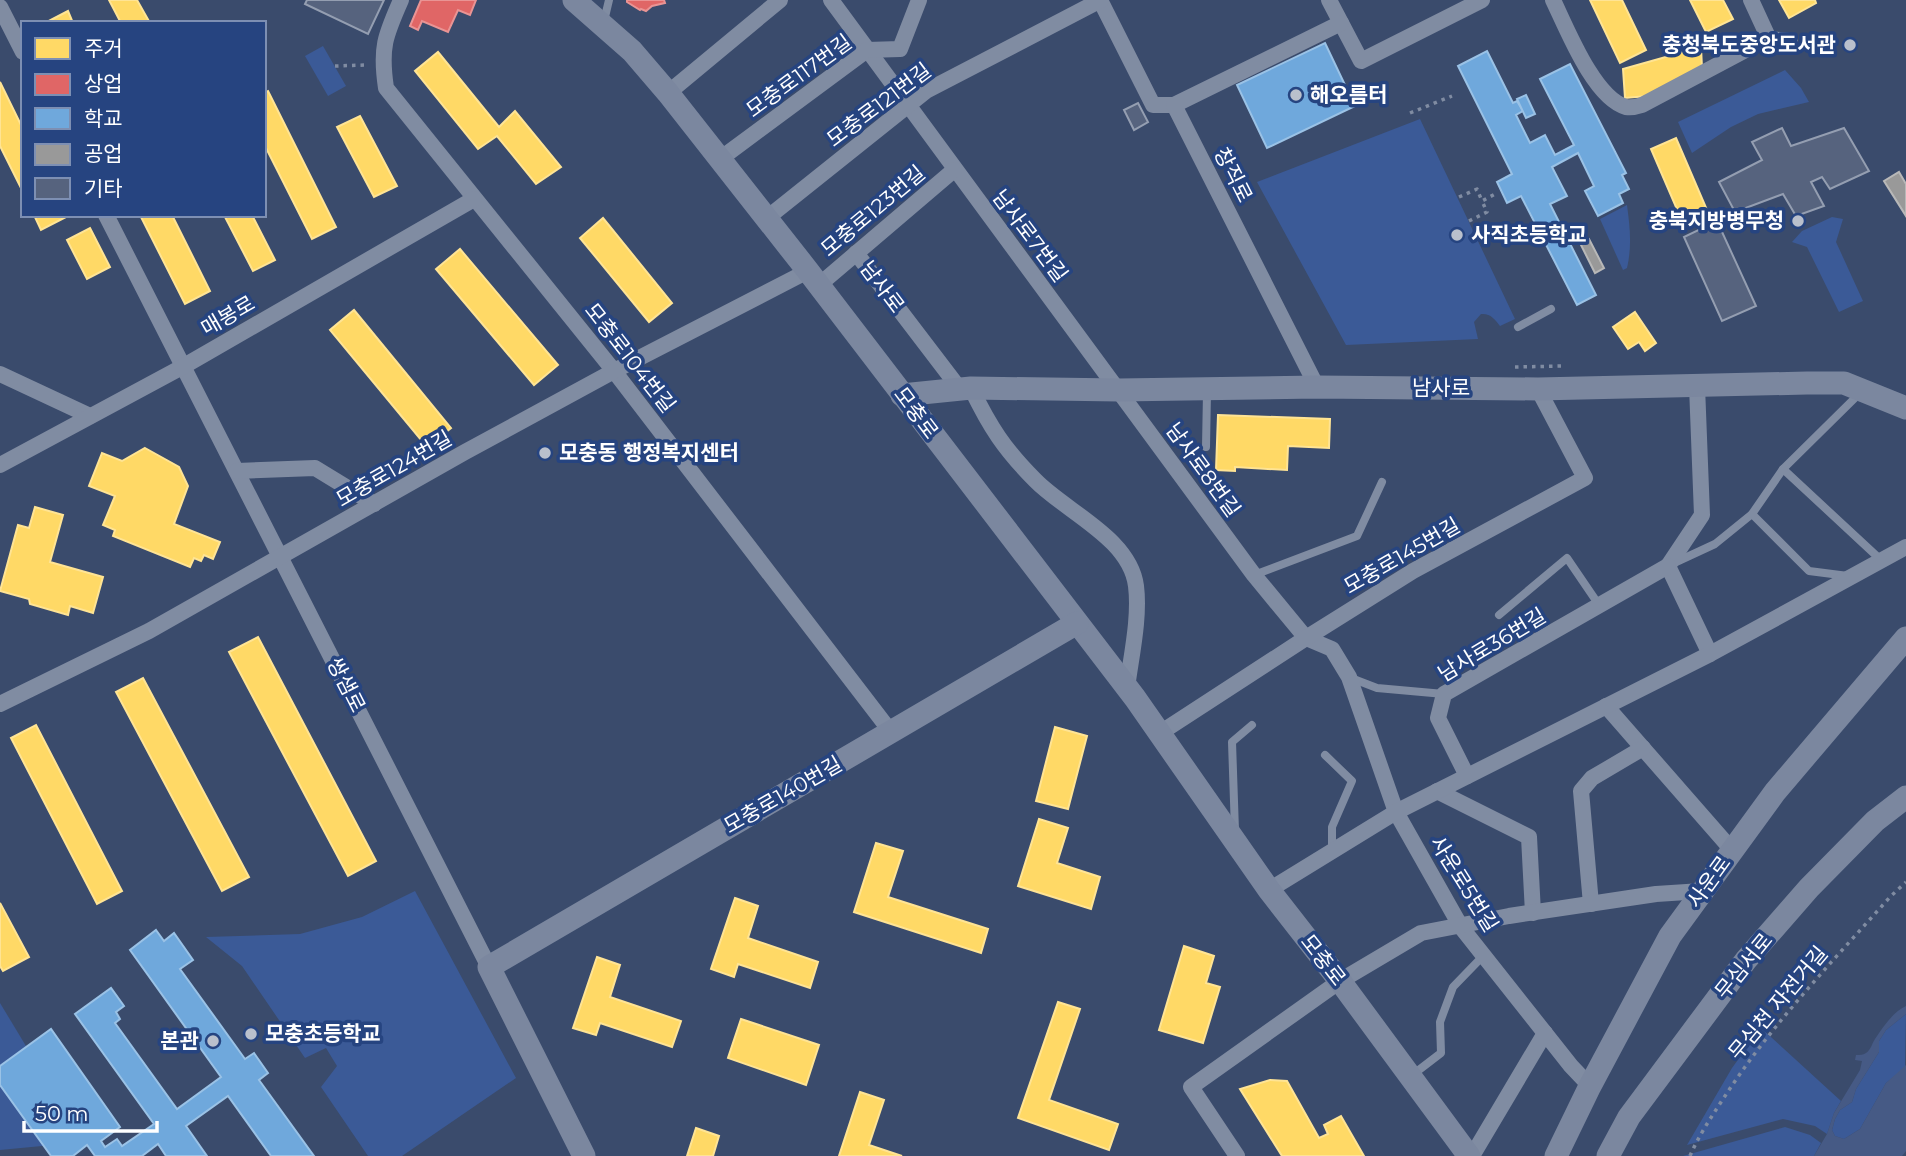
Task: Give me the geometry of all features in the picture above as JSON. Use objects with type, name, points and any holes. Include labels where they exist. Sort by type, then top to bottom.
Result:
[{"type":"street","name":"모충로104번길","points":[[401,0],[384,40],[382,65],[386,88],[614,371],[891,732]]},
{"type":"street","name":"모충로","points":[[574,0],[632,51],[814,278],[1127,688],[1269,890],[1471,1156]]},
{"type":"street","points":[[668,93],[780,0]]},
{"type":"street","name":"남사로7번길","points":[[831,0],[907,107],[1119,390]]},
{"type":"street","name":"모충로117번길","points":[[720,159],[867,50],[900,49],[919,0]]},
{"type":"street","points":[[1100,0],[1153,105],[1174,105],[1340,23]]},
{"type":"street","name":"모충로121번길","points":[[766,218],[926,91],[1100,0]]},
{"type":"street","points":[[1329,0],[1361,61],[1482,0]]},
{"type":"street","points":[[1553,0],[1589,71],[1605,93],[1618,104],[1630,108],[1642,105],[1769,39],[1790,41]]},
{"type":"street","points":[[1751,0],[1769,39]]},
{"type":"street","points":[[0,7],[21,48]]},
{"type":"street","name":"창직로","points":[[1174,105],[1317,387]]},
{"type":"street","name":"모충로123번길","points":[[814,278],[856,253],[954,170]]},
{"type":"street","name":"매봉로","points":[[0,466],[184,366],[474,199]]},
{"type":"street","name":"쌍샘로","points":[[107,217],[489,967],[580,1155]]},
{"type":"street","name":"남사로","points":[[856,253],[965,388],[1012,456],[1045,490],[1108,538],[1123,554],[1131,567],[1136,586],[1135,635],[1127,688]]},
{"type":"street","name":"모충로124번길","points":[[0,704],[149,631],[614,371],[814,278]]},
{"type":"street","points":[[0,374],[90,416]]},
{"type":"street","name":"남사로","points":[[902,395],[965,388],[1538,389],[1844,383],[1906,408]]},
{"type":"street","points":[[1697,386],[1702,515],[1668,566],[1710,654]]},
{"type":"street","name":"모충로145번길","points":[[1160,733],[1413,571],[1586,478],[1538,389]]},
{"type":"street","name":"남사로8번길","points":[[1119,390],[1254,575],[1306,638]]},
{"type":"street","points":[[237,471],[315,468],[374,504]]},
{"type":"street","points":[[1269,890],[1396,812],[1710,654],[1906,547]]},
{"type":"street","name":"남사로36번길","points":[[1467,776],[1438,718],[1444,694],[1668,566]]},
{"type":"street","name":"모충로140번길","points":[[489,967],[1077,623]]},
{"type":"street","name":"사운로5번길","points":[[1306,638],[1332,649],[1349,677],[1396,812],[1461,927],[1590,1086]]},
{"type":"street","name":"사운로","points":[[1556,1156],[1670,936],[1775,792],[1906,638]]},
{"type":"street","points":[[1606,706],[1732,850]]},
{"type":"street","points":[[1591,904],[1581,792],[1592,778],[1643,748]]},
{"type":"street","points":[[1437,791],[1529,837],[1533,913]]},
{"type":"street","name":"무심서로","points":[[1608,1156],[1629,1117],[1746,960],[1809,888],[1875,821],[1906,797]]},
{"type":"street","points":[[1237,1156],[1191,1087],[1340,981],[1421,933],[1656,894],[1702,891]]},
{"type":"street","points":[[1471,1156],[1545,1033]]},
{"type":"street","points":[[1445,1122],[1459,1156]]},
{"type":"lane","points":[[603,24],[609,0]]},
{"type":"lane","points":[[1518,327],[1551,309]]},
{"type":"lane","points":[[1206,447],[1207,389]]},
{"type":"lane","name":"남사로36번길","points":[[1668,566],[1715,544],[1752,514],[1783,469],[1862,390]]},
{"type":"lane","points":[[1783,469],[1881,560]]},
{"type":"lane","points":[[1254,575],[1357,536],[1382,482]]},
{"type":"lane","points":[[1752,514],[1809,571],[1852,576]]},
{"type":"lane","name":"남사로36번길","points":[[1499,615],[1567,558],[1599,605]]},
{"type":"lane","points":[[1349,677],[1377,688],[1444,694]]},
{"type":"lane","points":[[1236,844],[1232,741],[1252,725]]},
{"type":"lane","points":[[1325,755],[1352,781],[1332,827],[1332,851]]},
{"type":"lane","points":[[1411,1076],[1441,1053],[1440,1022],[1452,987],[1484,956]]},
{"type":"path","points":[[335,66],[365,65]]},
{"type":"path","points":[[1410,113],[1452,96]]},
{"type":"path","points":[[1459,197],[1477,189],[1488,212],[1469,220]]},
{"type":"path","points":[[1482,201],[1497,194]]},
{"type":"path","points":[[1508,367],[1575,366]]},
{"type":"path","name":"무심천 자전거길","points":[[1690,1156],[1698,1138],[1746,1064],[1783,1016],[1889,897],[1906,882]]},
{"type":"shaded area","points":[[323,46],[346,86],[328,96],[305,56]]},
{"type":"shaded area","points":[[1785,70],[1809,102],[1758,114],[1731,127],[1692,153],[1678,122]]},
{"type":"shaded area","points":[[1420,119],[1515,319],[1500,326],[1490,316],[1481,314],[1474,322],[1478,339],[1346,345],[1257,182]]},
{"type":"shaded area","points":[[1627,205],[1630,252],[1627,268],[1623,270],[1600,219]]},
{"type":"shaded area","points":[[1832,217],[1843,219],[1836,242],[1863,301],[1839,312],[1807,247],[1792,242],[1802,231]]},
{"type":"shaded area","points":[[415,891],[516,1078],[402,1156],[368,1156],[321,1087],[337,1066],[326,1048],[305,1058],[242,966],[206,937],[300,934],[362,917]]},
{"type":"shaded area","points":[[0,1003],[84,1142],[0,1150]]},
{"type":"shaded area","points":[[1906,1006],[1906,1014],[1886,1030],[1879,1041],[1879,1052],[1856,1089],[1852,1102],[1840,1110],[1832,1130],[1835,1136],[1844,1139],[1860,1129],[1886,1083],[1906,1065],[1906,1151],[1902,1156],[1814,1156],[1827,1134],[1834,1113],[1860,1070],[1862,1061],[1855,1060],[1856,1055],[1868,1052],[1889,1020]]},
{"type":"shaded area","points":[[1906,1014],[1905,1068],[1886,1083],[1860,1129],[1844,1139],[1835,1136],[1832,1130],[1835,1119],[1840,1110],[1852,1102],[1856,1089],[1879,1052],[1879,1041],[1886,1030]]},
{"type":"shaded area","points":[[1761,1028],[1841,1101],[1827,1134],[1815,1126],[1783,1119],[1687,1145],[1732,1068]]},
{"type":"shaded area","points":[[1785,1127],[1810,1135],[1821,1143],[1814,1156],[1683,1156]]},
{"type":"building: 주거","points":[[109,0],[137,0],[149,21],[120,21]]},
{"type":"building: 주거","points":[[1590,0],[1622,0],[1646,50],[1620,63]]},
{"type":"building: 주거","points":[[1690,0],[1723,0],[1733,19],[1706,32]]},
{"type":"building: 주거","points":[[1779,0],[1815,0],[1816,3],[1789,18]]},
{"type":"building: 주거","points":[[68,11],[72,21],[49,21]]},
{"type":"building: 주거","points":[[1701,47],[1702,68],[1648,96],[1625,98],[1623,69]]},
{"type":"building: 주거","points":[[438,52],[499,127],[515,111],[561,167],[536,184],[497,136],[478,149],[415,71]]},
{"type":"building: 주거","points":[[0,82],[21,125],[21,188],[0,146]]},
{"type":"building: 주거","points":[[268,91],[336,227],[312,239],[266,148]]},
{"type":"building: 주거","points":[[360,116],[397,186],[374,197],[337,127]]},
{"type":"building: 주거","points":[[1676,138],[1707,210],[1682,221],[1651,149]]},
{"type":"building: 주거","points":[[35,217],[66,217],[41,230]]},
{"type":"building: 주거","points":[[141,217],[173,217],[210,291],[185,304]]},
{"type":"building: 주거","points":[[225,217],[253,217],[275,260],[253,271]]},
{"type":"building: 주거","points":[[603,218],[672,303],[649,322],[580,238]]},
{"type":"building: 주거","points":[[90,228],[110,267],[87,279],[67,240]]},
{"type":"building: 주거","points":[[460,249],[558,365],[534,385],[436,269]]},
{"type":"building: 주거","points":[[354,310],[451,428],[427,447],[330,330]]},
{"type":"building: 주거","points":[[1635,312],[1656,343],[1645,351],[1639,342],[1628,349],[1613,327]]},
{"type":"building: 주거","points":[[1218,415],[1330,419],[1329,448],[1288,446],[1287,470],[1235,467],[1235,471],[1216,470]]},
{"type":"building: 주거","points":[[145,448],[179,467],[188,486],[174,524],[220,542],[213,559],[204,555],[201,561],[194,558],[190,567],[113,536],[115,530],[103,525],[115,496],[89,486],[102,453],[122,461]]},
{"type":"building: 주거","points":[[35,507],[63,515],[50,562],[103,577],[93,613],[70,606],[68,615],[30,604],[29,599],[0,591],[18,525],[29,528]]},
{"type":"building: 주거","points":[[258,637],[376,861],[348,876],[229,652]]},
{"type":"building: 주거","points":[[143,678],[249,877],[222,891],[116,692]]},
{"type":"building: 주거","points":[[36,725],[122,891],[97,904],[11,738]]},
{"type":"building: 주거","points":[[1055,727],[1087,736],[1068,809],[1036,801]]},
{"type":"building: 주거","points":[[1039,819],[1068,828],[1057,863],[1100,877],[1091,909],[1018,886]]},
{"type":"building: 주거","points":[[876,843],[903,851],[888,897],[988,929],[981,953],[854,912]]},
{"type":"building: 주거","points":[[735,898],[758,906],[748,938],[818,962],[810,988],[738,964],[734,977],[711,969]]},
{"type":"building: 주거","points":[[0,903],[29,957],[3,971],[0,966]]},
{"type":"building: 주거","points":[[1184,946],[1214,956],[1206,983],[1220,987],[1203,1043],[1159,1030]]},
{"type":"building: 주거","points":[[597,957],[620,965],[610,997],[681,1021],[672,1047],[600,1023],[596,1035],[573,1028]]},
{"type":"building: 주거","points":[[1058,1002],[1080,1009],[1049,1100],[1118,1124],[1109,1150],[1018,1118]]},
{"type":"building: 주거","points":[[741,1019],[819,1045],[806,1085],[728,1058]]},
{"type":"building: 주거","points":[[1270,1080],[1287,1081],[1319,1138],[1328,1134],[1324,1125],[1341,1116],[1364,1156],[1282,1156],[1240,1089]]},
{"type":"building: 주거","points":[[860,1092],[884,1100],[869,1145],[902,1156],[839,1156]]},
{"type":"building: 주거","points":[[696,1128],[719,1136],[713,1156],[687,1156]]},
{"type":"building: 상업","points":[[421,0],[476,0],[470,15],[458,10],[448,32],[422,21],[418,30],[410,26]]},
{"type":"building: 상업","points":[[627,0],[664,0],[665,3],[652,6],[646,11],[640,10]]},
{"type":"building: 학교","name":"해오름터","points":[[1325,43],[1355,106],[1267,148],[1237,85]]},
{"type":"building: 학교","points":[[1487,51],[1513,103],[1517,101],[1523,111],[1516,115],[1530,143],[1545,135],[1555,155],[1574,145],[1540,79],[1570,64],[1626,173],[1622,175],[1629,189],[1619,194],[1623,203],[1598,216],[1585,191],[1594,186],[1578,153],[1552,167],[1567,196],[1550,204],[1596,295],[1577,305],[1521,196],[1507,203],[1497,182],[1512,174],[1458,66]]},
{"type":"building: 학교","points":[[1526,95],[1535,114],[1526,118],[1517,99]]},
{"type":"building: 학교","name":"본관","points":[[156,930],[164,941],[174,933],[193,960],[180,969],[245,1059],[254,1053],[268,1073],[259,1080],[314,1156],[271,1156],[228,1096],[186,1126],[207,1156],[166,1156],[158,1144],[142,1156],[95,1156],[87,1145],[73,1156],[51,1156],[0,1085],[0,1066],[51,1029],[120,1127],[101,1141],[105,1147],[117,1139],[122,1146],[154,1124],[75,1014],[111,988],[124,1006],[116,1012],[120,1019],[115,1023],[177,1109],[221,1077],[130,950]]},
{"type":"building: 공업","points":[[1899,172],[1906,184],[1906,216],[1884,181]]},
{"type":"building: 공업","points":[[1589,239],[1604,268],[1595,273],[1580,243]]},
{"type":"building: 기타","points":[[307,0],[384,0],[368,34],[305,4]]},
{"type":"building: 기타","points":[[1138,103],[1148,122],[1134,130],[1124,110]]},
{"type":"building: 기타","points":[[1782,128],[1791,146],[1844,128],[1869,171],[1830,189],[1822,177],[1811,182],[1824,206],[1796,216],[1783,194],[1735,212],[1719,182],[1762,160],[1752,142]]},
{"type":"building: 기타","points":[[1717,221],[1756,306],[1722,321],[1684,237]]},
{"type":"place","name":"충청북도중앙도서관","points":[[1850,45]]},
{"type":"place","name":"해오름터","points":[[1296,95]]},
{"type":"place","name":"충북지방병무청","points":[[1798,221]]},
{"type":"place","name":"사직초등학교","points":[[1457,235]]},
{"type":"place","name":"모충동 행정복지센터","points":[[545,453]]},
{"type":"place","name":"모충초등학교","points":[[251,1034]]},
{"type":"place","name":"본관","points":[[213,1041]]}]
